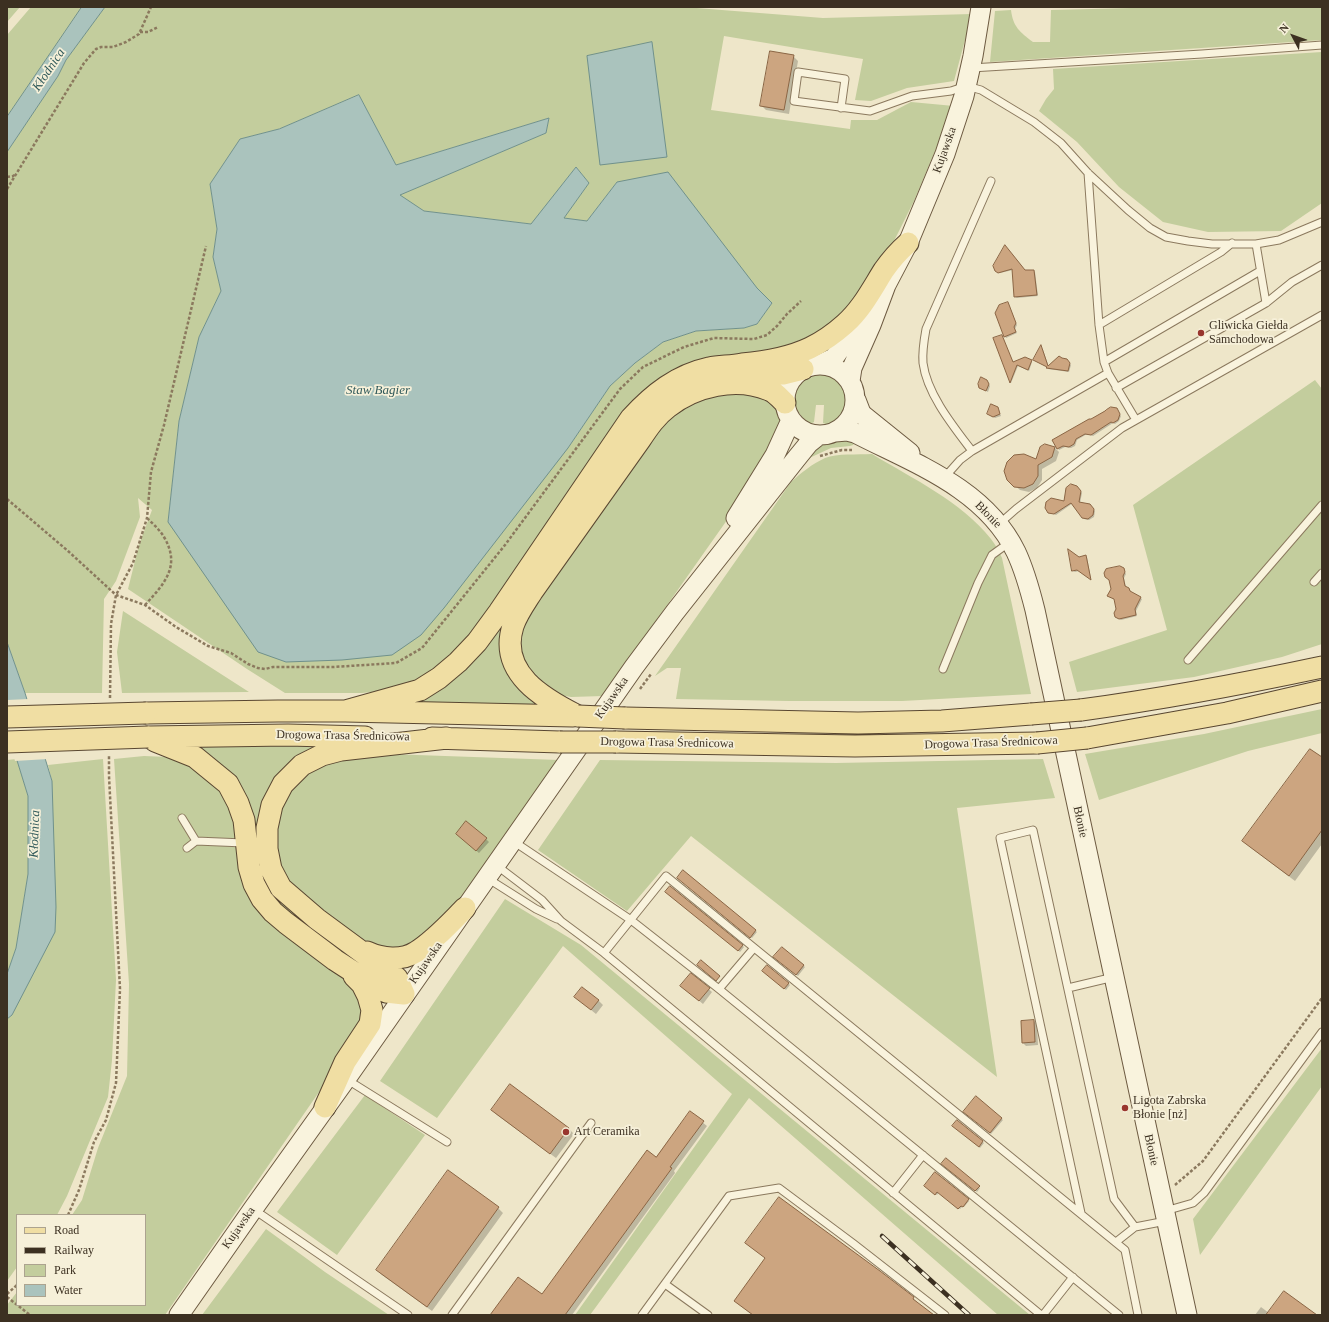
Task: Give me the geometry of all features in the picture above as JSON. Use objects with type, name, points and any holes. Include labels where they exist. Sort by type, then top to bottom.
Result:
[{"type":"main road","points":[[345,711],[420,690],[439,678],[458,662],[477,642],[503,606],[631,418],[652,397],[676,380],[694,372],[710,368],[768,360],[809,348],[824,339],[845,325],[854,315],[863,304],[884,271],[908,242]]},
{"type":"main road","points":[[710,368],[747,369],[783,374],[812,367]]},
{"type":"main road","points":[[578,716],[556,705],[532,688],[522,678],[513,661],[510,649],[510,638],[513,626],[519,612],[532,592],[656,418],[677,400],[688,394],[722,384],[739,384],[769,390],[778,396],[788,412]]},
{"type":"main road","points":[[1242,684],[1322,656]]},
{"type":"main road","name":"Drogowa Trasa Średnicowa","points":[[7,718],[146,713],[345,711],[858,723],[942,721],[1081,710],[1140,702],[1242,684],[1322,667]]},
{"type":"main road","name":"Drogowa Trasa Średnicowa","points":[[7,742],[148,737],[288,735],[560,742],[842,746],[1037,743],[1087,738],[1226,713],[1322,691]]},
{"type":"main road","points":[[148,737],[195,757],[228,784],[238,803],[244,820],[249,867],[254,884],[262,899],[273,912],[335,960],[362,984],[368,996],[372,1010],[370,1024],[345,1062],[325,1107]]},
{"type":"main road","points":[[335,960],[386,992],[404,994],[397,978],[298,904],[281,888],[271,869],[267,849],[267,828],[272,805],[283,784],[302,765],[322,755],[341,750],[447,738]]},
{"type":"main road","points":[[349,943],[369,953],[382,957],[397,958],[415,953],[465,908]]},
{"type":"street","name":"Kujawska","points":[[850,381],[852,368],[872,325],[886,285],[908,242],[945,154],[964,96],[981,7]]},
{"type":"street","name":"Kujawska","points":[[812,367],[834,358],[886,285]]},
{"type":"street","points":[[812,367],[835,368],[845,374],[850,381],[856,400],[854,410],[850,418],[841,428],[827,434],[803,431],[798,427],[788,412],[785,394],[793,377],[812,367]]},
{"type":"street","name":"Błonie","points":[[856,400],[861,413],[864,416],[937,474],[985,509],[999,524],[1011,542],[1024,570],[1035,610],[1187,1315]]},
{"type":"street","name":"Kujawska","points":[[675,612],[775,455],[788,412]]},
{"type":"street","name":"Błonie","points":[[827,434],[847,431],[855,432],[937,474]]},
{"type":"street","name":"Kujawska","points":[[179,1315],[634,667],[675,612],[809,443],[827,434]]},
{"type":"lane","points":[[841,108],[845,79],[798,72],[794,101],[841,108],[870,112],[912,96],[951,91],[968,77],[1202,54],[1322,45]]},
{"type":"lane","points":[[968,77],[981,90],[1034,122],[1061,143],[1088,173],[1128,210],[1150,228],[1166,237],[1212,244],[1256,244],[1279,240],[1322,222]]},
{"type":"lane","points":[[1088,173],[1099,325],[1104,362],[1116,388],[1136,420]]},
{"type":"lane","points":[[972,451],[945,416],[928,382],[923,363],[923,345],[926,329],[991,181]]},
{"type":"lane","points":[[1099,325],[1221,252],[1232,243]]},
{"type":"lane","points":[[1256,244],[1266,303]]},
{"type":"lane","points":[[1116,388],[1266,303],[1292,282],[1322,265]]},
{"type":"lane","points":[[1104,362],[1260,271]]},
{"type":"lane","points":[[999,524],[1016,509],[1111,436],[1136,420],[1322,315]]},
{"type":"lane","points":[[937,474],[972,451],[1108,373]]},
{"type":"lane","points":[[1188,660],[1322,505]]},
{"type":"lane","points":[[943,669],[978,583],[992,555],[1011,542]]},
{"type":"lane","points":[[1314,582],[1322,573]]},
{"type":"lane","points":[[182,818],[196,841]]},
{"type":"lane","points":[[1081,1213],[1000,838],[1033,830],[1114,1199],[1135,1227]]},
{"type":"lane","points":[[187,848],[196,841],[246,843]]},
{"type":"lane","points":[[513,841],[631,920],[719,989],[1119,1315]]},
{"type":"lane","points":[[491,871],[542,900],[561,921]]},
{"type":"lane","points":[[491,871],[536,909],[561,921],[604,953],[1042,1315],[1073,1278]]},
{"type":"lane","points":[[604,953],[666,876],[1125,1250],[1138,1315]]},
{"type":"lane","points":[[719,989],[754,948]]},
{"type":"lane","points":[[1068,988],[1114,977]]},
{"type":"lane","points":[[1116,1242],[1135,1227],[1166,1216],[1193,1203],[1204,1193],[1322,1032]]},
{"type":"lane","points":[[346,1079],[446,1142]]},
{"type":"lane","points":[[452,1315],[591,1123]]},
{"type":"lane","points":[[893,1193],[923,1155]]},
{"type":"lane","points":[[642,1315],[729,1196],[779,1188],[945,1315]]},
{"type":"lane","points":[[253,1208],[408,1315]]},
{"type":"lane","points":[[665,1284],[708,1315]]},
{"type":"path","points":[[7,189],[84,62],[96,49],[101,47],[113,47],[126,42],[139,34],[151,7]]},
{"type":"path","points":[[140,32],[148,32],[158,27]]},
{"type":"path","points":[[7,177],[13,176],[17,173]]},
{"type":"path","points":[[110,705],[111,624],[116,595],[133,563],[147,518],[151,472],[164,425],[206,246]]},
{"type":"path","points":[[7,499],[68,551],[116,595],[145,605],[176,627],[208,646],[231,653],[248,664],[258,668],[333,667],[396,663],[422,648],[505,545],[620,389],[643,367],[684,347],[714,338],[754,339],[766,335],[777,326],[801,301]]},
{"type":"path","points":[[817,457],[842,450],[854,450]]},
{"type":"path","points":[[145,605],[159,590],[171,569],[172,554],[164,536],[147,518]]},
{"type":"path","points":[[636,695],[654,669]]},
{"type":"path","points":[[68,1214],[79,1190],[94,1142],[106,1120],[116,1083],[120,989],[109,752]]},
{"type":"path","points":[[1173,1187],[1203,1161],[1322,998]]},
{"type":"path","points":[[16,1286],[7,1296],[16,1303]]},
{"type":"path","points":[[19,1306],[30,1315]]},
{"type":"green space","points":[[7,7],[20,7],[7,22]]},
{"type":"green space","points":[[31,7],[82,7],[7,117],[7,35]]},
{"type":"green space","points":[[105,7],[684,7],[823,18],[972,14],[954,81],[907,88],[871,101],[855,100],[863,59],[724,36],[711,110],[850,129],[851,120],[877,120],[911,102],[954,106],[914,201],[885,259],[861,299],[813,340],[659,379],[636,397],[561,501],[530,555],[465,646],[443,667],[400,689],[362,693],[285,693],[128,589],[139,545],[152,510],[138,498],[140,517],[116,581],[104,599],[102,693],[25,693],[7,642],[7,152],[58,76],[66,60]],"holes":[[[359,95],[396,165],[549,118],[546,133],[399,195],[424,211],[532,224],[576,167],[589,183],[563,219],[587,221],[617,182],[757,288],[772,303],[757,324],[744,328],[696,331],[663,342],[635,363],[610,386],[568,448],[168,522],[179,421],[199,337],[221,291],[213,257],[217,229],[210,184],[240,139],[279,129]]]},
{"type":"green space","points":[[1322,7],[1322,40],[990,62],[995,11],[1011,10],[1015,25],[1024,35],[1033,42],[1050,42],[1051,10]]},
{"type":"green space","points":[[1322,52],[1322,203],[1281,231],[1208,232],[1163,222],[1119,187],[1077,142],[1039,111],[1054,89],[1053,69]]},
{"type":"green space","points":[[819,373],[838,380],[844,387],[847,395],[847,403],[843,411],[837,419],[828,425],[823,423],[824,405],[816,405],[814,422],[810,424],[797,410],[795,402],[797,387],[809,376]]},
{"type":"green space","points":[[1315,380],[1322,389],[1322,644],[1282,657],[1194,677],[1077,692],[1069,662],[1167,630],[1133,505]]},
{"type":"green space","points":[[782,383],[779,388],[674,396],[503,631],[536,701],[534,705],[414,702],[670,393]]},
{"type":"green space","points":[[728,391],[762,397],[773,405],[780,416],[780,429],[744,496],[603,696],[571,697],[555,694],[538,686],[519,657],[517,635],[525,613],[636,454],[683,404]]},
{"type":"green space","points":[[846,438],[857,439],[853,445],[831,448],[805,460],[815,446]]},
{"type":"green space","points":[[872,454],[951,502],[979,525],[991,539],[1002,558],[1031,694],[902,701],[676,699],[681,668],[667,668],[655,676],[791,482],[816,463],[830,456]]},
{"type":"green space","points":[[123,611],[249,692],[122,693],[117,652]]},
{"type":"green space","points":[[1322,709],[1322,733],[1248,751],[1099,800],[1085,754],[1204,734]]},
{"type":"green space","points":[[191,745],[319,745],[288,768],[263,862],[398,991],[303,928],[270,897],[261,878],[250,817]]},
{"type":"green space","points":[[388,754],[559,760],[472,885],[435,928],[402,951],[371,948],[300,900],[277,865],[274,818],[297,778],[320,764]]},
{"type":"green space","points":[[144,756],[168,757],[191,764],[228,797],[249,888],[355,983],[366,1024],[165,1315],[7,1315],[7,1305],[16,1293],[16,1306],[146,1306],[146,1214],[73,1214],[82,1200],[98,1148],[127,1076],[129,984],[114,759]]},
{"type":"green space","points":[[17,759],[28,796],[28,874],[16,948],[7,974],[7,760]]},
{"type":"green space","points":[[103,759],[116,980],[112,1060],[108,1097],[67,1196],[58,1214],[16,1214],[16,1268],[7,1281],[7,1019],[12,1015],[52,781],[48,765]]},
{"type":"green space","points":[[1043,759],[1055,798],[957,808],[997,1077],[691,836],[627,911],[538,850],[600,760],[836,763]]},
{"type":"green space","points":[[505,899],[581,945],[1030,1315],[998,1315],[749,1098],[590,1315],[575,1315],[732,1094],[563,946],[437,1118],[380,1081]]},
{"type":"green space","points":[[1322,1048],[1322,1086],[1200,1255],[1193,1219]]},
{"type":"green space","points":[[365,1095],[425,1135],[337,1255],[277,1212]]},
{"type":"green space","points":[[266,1229],[325,1272],[389,1315],[202,1315]]},
{"type":"water","name":"Kłodnica","points":[[82,7],[105,7],[66,60],[58,76],[7,152],[7,117]]},
{"type":"water","points":[[652,42],[667,157],[600,165],[587,56]]},
{"type":"water","name":"Staw Bagier","points":[[359,95],[396,165],[549,118],[546,133],[400,195],[424,211],[531,224],[576,167],[589,183],[564,218],[587,221],[617,182],[668,172],[757,288],[772,303],[757,324],[744,328],[696,331],[663,342],[635,363],[610,386],[568,448],[444,608],[421,635],[392,655],[342,660],[286,662],[258,652],[168,522],[179,421],[199,337],[221,291],[213,257],[217,229],[210,184],[240,139],[279,129]]},
{"type":"water","name":"Kłodnica","points":[[7,642],[25,693],[52,781],[56,907],[55,932],[12,1015],[7,1019],[7,974],[16,948],[28,874],[28,796],[7,728]]},
{"type":"pier","points":[[29,699],[48,759],[15,761],[7,734],[7,700]]},
{"type":"building","points":[[770,51],[794,55],[784,110],[760,106]]},
{"type":"building","points":[[1005,245],[1025,270],[1034,270],[1037,295],[1014,297],[1012,269],[998,273],[995,271],[993,266]]},
{"type":"building","points":[[1008,302],[1016,323],[1014,327],[1016,332],[1004,337],[995,313],[999,305]]},
{"type":"building","points":[[1002,335],[1013,362],[1025,357],[1032,360],[1028,370],[1017,365],[1010,383],[993,338]]},
{"type":"building","points":[[1041,345],[1048,366],[1059,356],[1067,359],[1070,363],[1068,371],[1046,368],[1047,367],[1033,360]]},
{"type":"building","points":[[981,377],[987,380],[989,384],[986,391],[979,388],[978,384]]},
{"type":"building","points":[[991,404],[998,407],[1000,414],[993,417],[987,414]]},
{"type":"building","points":[[1111,407],[1117,408],[1120,414],[1118,420],[1113,423],[1111,422],[1091,435],[1085,434],[1076,439],[1074,444],[1069,447],[1063,446],[1057,449],[1052,440]]},
{"type":"building","points":[[1045,444],[1055,447],[1052,457],[1038,465],[1038,476],[1033,484],[1024,488],[1014,487],[1007,480],[1004,471],[1007,462],[1014,455],[1024,454],[1036,459],[1040,447]]},
{"type":"building","points":[[1071,484],[1077,486],[1081,491],[1079,502],[1090,504],[1094,509],[1093,515],[1088,519],[1082,518],[1071,503],[1054,514],[1048,513],[1045,508],[1046,502],[1051,498],[1064,501],[1066,488]]},
{"type":"building","points":[[1068,549],[1079,557],[1086,555],[1091,580],[1077,570],[1072,571]]},
{"type":"building","points":[[1120,566],[1124,568],[1125,572],[1123,576],[1125,586],[1129,588],[1130,591],[1141,597],[1135,609],[1136,615],[1119,619],[1115,617],[1114,613],[1116,609],[1114,599],[1107,596],[1111,589],[1109,580],[1105,577],[1104,573],[1106,569]]},
{"type":"building","points":[[1310,749],[1322,757],[1322,830],[1289,876],[1242,841]]},
{"type":"building","points":[[466,821],[487,838],[476,851],[456,834]]},
{"type":"building","points":[[683,870],[756,930],[750,938],[677,878]]},
{"type":"building","points":[[670,886],[743,945],[738,951],[665,892]]},
{"type":"building","points":[[782,947],[804,965],[796,975],[773,957]]},
{"type":"building","points":[[701,960],[720,976],[716,981],[697,965]]},
{"type":"building","points":[[767,965],[789,983],[784,989],[762,971]]},
{"type":"building","points":[[691,973],[710,988],[699,1001],[680,986]]},
{"type":"building","points":[[582,987],[599,1000],[591,1010],[574,997]]},
{"type":"building","points":[[1034,1020],[1035,1042],[1022,1043],[1021,1021]]},
{"type":"building","points":[[510,1084],[569,1128],[550,1154],[491,1110]]},
{"type":"building","points":[[976,1096],[1002,1118],[990,1133],[963,1112]]},
{"type":"building","points":[[690,1111],[704,1121],[670,1167],[672,1168],[565,1315],[490,1315],[518,1277],[542,1294],[647,1150],[656,1157]]},
{"type":"building","points":[[957,1120],[983,1141],[979,1147],[952,1126]]},
{"type":"building","points":[[946,1158],[980,1186],[975,1191],[941,1164]]},
{"type":"building","points":[[448,1170],[499,1207],[427,1307],[376,1270]]},
{"type":"building","points":[[935,1172],[969,1199],[963,1207],[961,1206],[958,1209],[937,1192],[935,1195],[924,1186]]},
{"type":"building","points":[[779,1197],[880,1271],[914,1297],[913,1299],[934,1315],[753,1315],[734,1301],[765,1258],[745,1243]]},
{"type":"building","points":[[1284,1291],[1317,1315],[1266,1315]]},
{"type":"railway","points":[[882,1236],[969,1315]]},
{"type":"place","name":"Gliwicka Giełda Samchodowa","points":[[1201,333]]},
{"type":"place","name":"Ligota Zabrska Błonie [nż]","points":[[1125,1108]]},
{"type":"place","name":"Art Ceramika","points":[[566,1132]]}]
